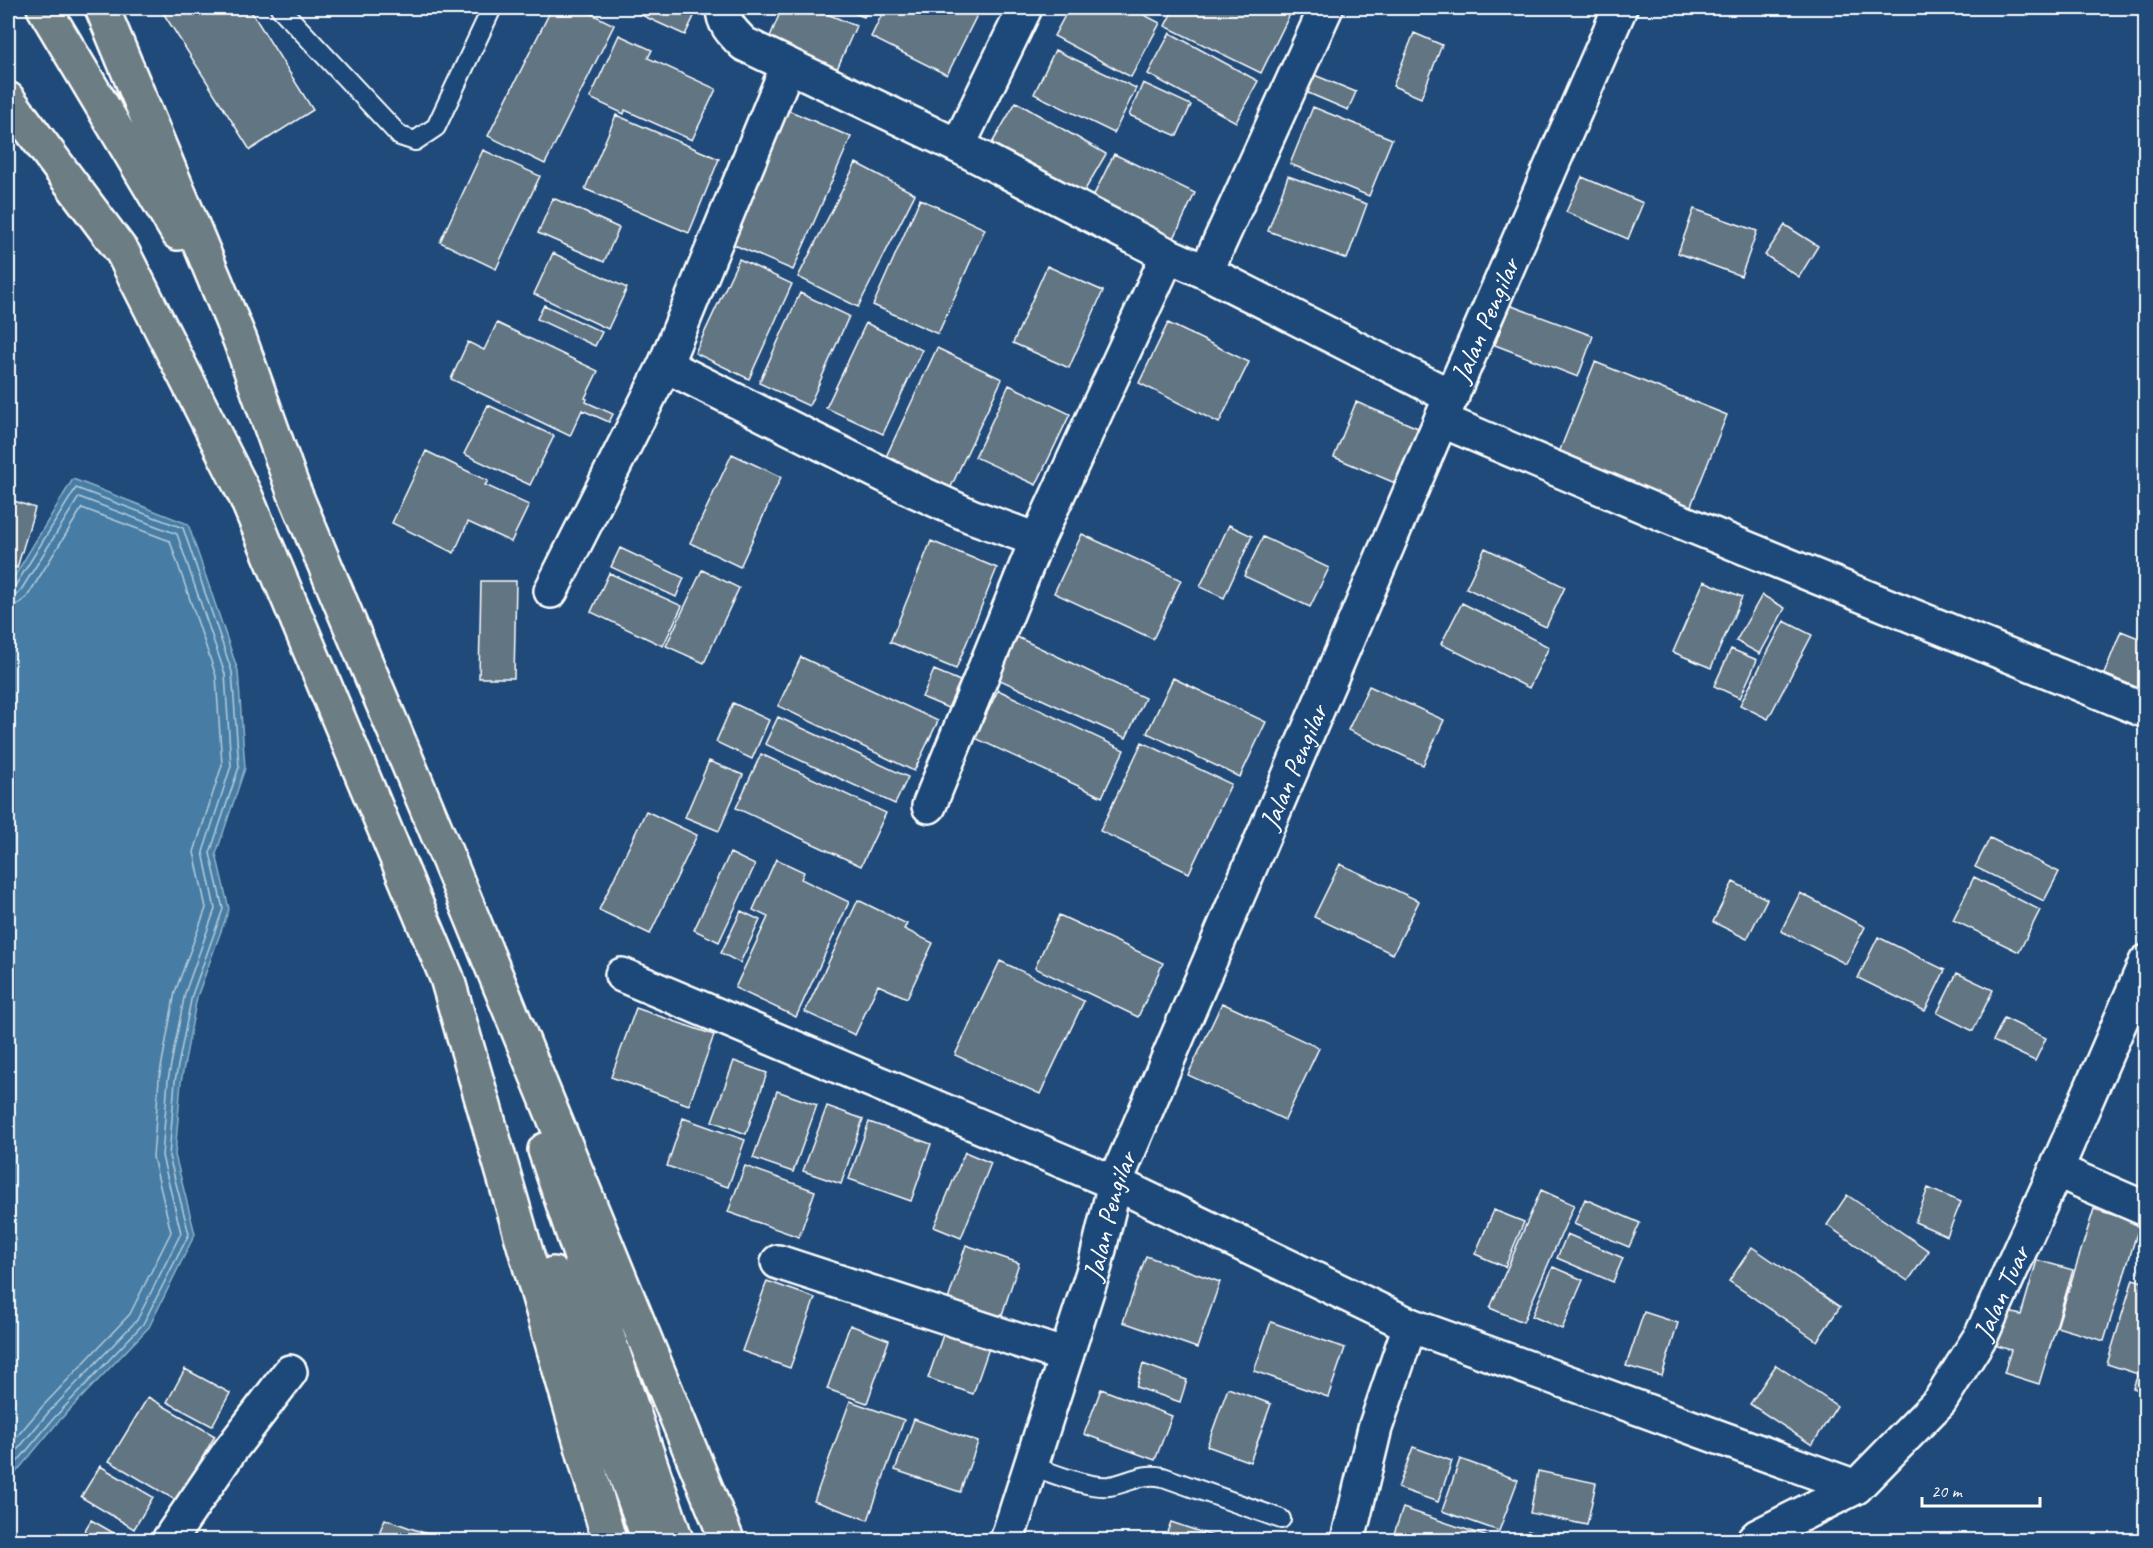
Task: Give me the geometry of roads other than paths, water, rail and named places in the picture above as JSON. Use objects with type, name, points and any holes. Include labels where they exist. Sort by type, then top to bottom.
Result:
[{"type":"highway","points":[[44,8],[240,340]]},
{"type":"highway","points":[[102,8],[240,340],[293,489],[444,849],[727,1540]]},
{"type":"highway","points":[[8,99],[123,253],[241,487],[447,978],[649,1540]]},
{"type":"highway","points":[[444,849],[676,1540]]},
{"type":"highway","points":[[447,978],[609,1540]]},
{"type":"street","points":[[723,8],[723,18],[744,44],[958,146],[1168,255],[1206,272],[1446,408],[1665,515],[2145,711]]},
{"type":"street","points":[[958,146],[1025,8]]},
{"type":"street","points":[[1206,272],[1326,8]]},
{"type":"street","name":"Jalan Pengilar","points":[[1007,1540],[1095,1266],[1115,1183],[1446,408],[1620,8]]},
{"type":"street","points":[[551,591],[665,365],[788,65]]},
{"type":"street","points":[[929,806],[1037,540],[1168,255]]},
{"type":"street","points":[[665,365],[916,491],[971,516],[1037,540]]},
{"type":"street","name":"Jalan Tuar","points":[[1754,1540],[1856,1487],[1940,1401],[1982,1334],[2145,963]]},
{"type":"street","points":[[622,975],[1115,1183],[1410,1324],[1856,1487]]},
{"type":"street","points":[[2056,1170],[2145,1209]]},
{"type":"street","points":[[778,1262],[1066,1356]]},
{"type":"street","points":[[1348,1540],[1375,1428],[1410,1324]]},
{"type":"street","points":[[169,1540],[229,1452],[290,1372]]},
{"type":"lane","points":[[280,8],[400,136],[415,141],[436,127],[492,8]]},
{"type":"lane","points":[[1031,1466],[1089,1484],[1106,1486],[1123,1483],[1140,1476],[1153,1474],[1163,1476],[1281,1519]]},
{"type":"water","points":[[73,479],[188,524],[238,671],[245,768],[216,854],[229,909],[197,997],[181,1082],[175,1155],[195,1234],[149,1327],[58,1422],[8,1482],[8,587]]}]
